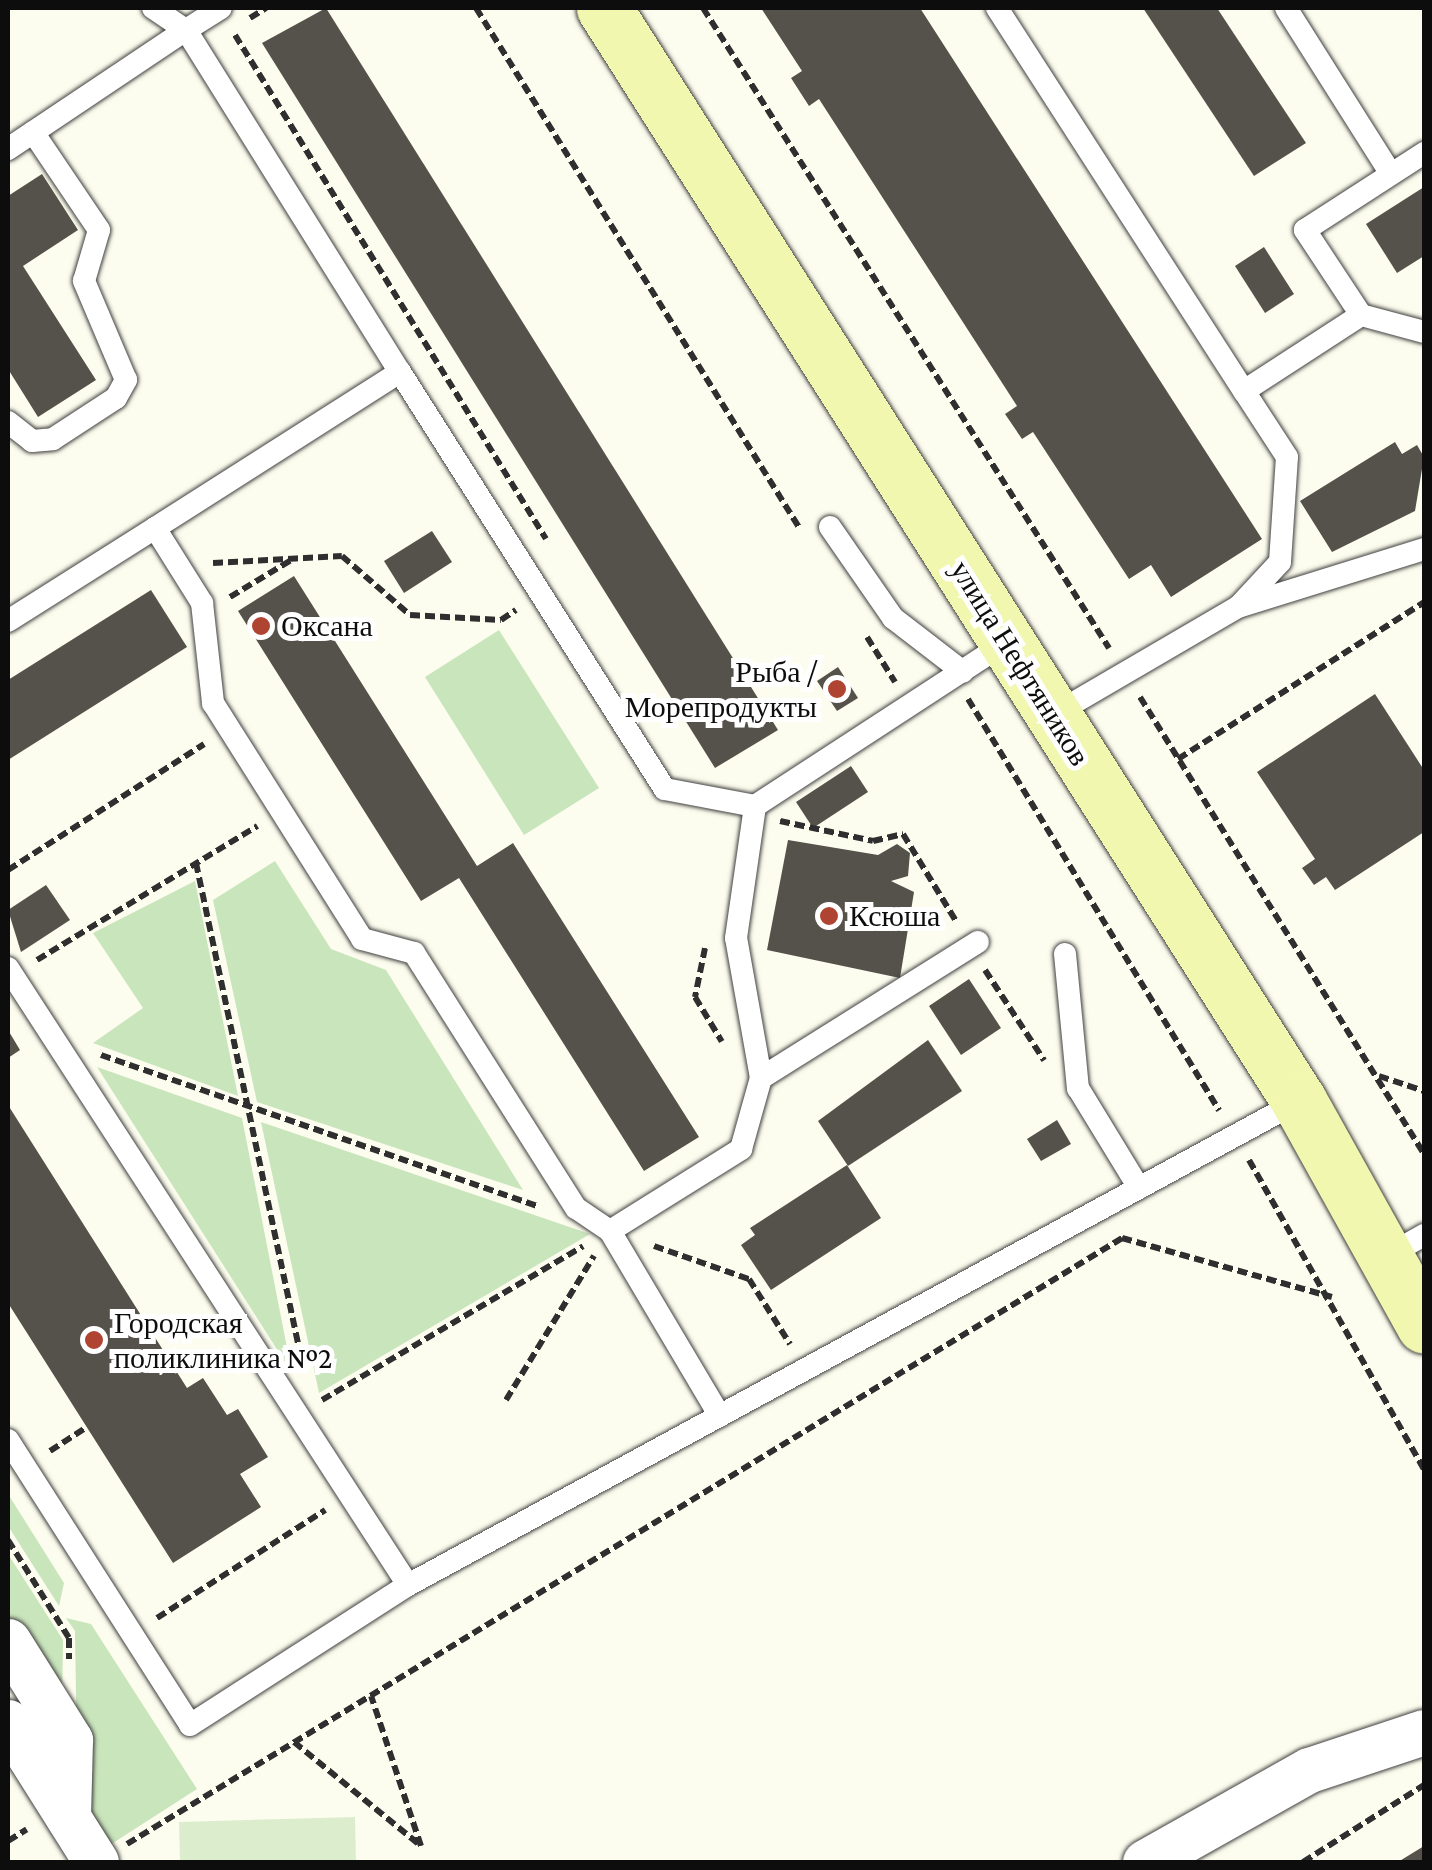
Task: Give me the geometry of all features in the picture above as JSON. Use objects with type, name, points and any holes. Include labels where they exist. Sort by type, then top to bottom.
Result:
[{"type":"main road","name":"улица Нефтяников","points":[[604,8],[985,657],[1053,716],[1299,1101],[1406,1246],[1424,1326]]},
{"type":"street","points":[[8,1642],[70,1740],[68,1818]]},
{"type":"street","points":[[8,1722],[68,1818],[104,1858]]},
{"type":"street","points":[[1163,1858],[1309,1770],[1424,1732]]},
{"type":"lane","points":[[153,8],[186,30],[665,789],[755,806],[915,715],[985,657],[893,618],[830,527]]},
{"type":"lane","points":[[8,149],[221,8]]},
{"type":"lane","points":[[997,8],[1287,457],[1280,562],[1238,607]]},
{"type":"lane","points":[[1286,8],[1392,174]]},
{"type":"lane","points":[[8,422],[32,441],[53,438],[116,398],[126,380],[84,281],[99,230],[33,132]]},
{"type":"lane","points":[[1424,152],[1305,230],[1361,315],[1424,332]]},
{"type":"lane","points":[[1244,391],[1361,315]]},
{"type":"lane","points":[[8,620],[400,372]]},
{"type":"lane","points":[[155,528],[202,603],[213,703],[362,939],[414,953],[576,1208],[610,1230],[720,1416]]},
{"type":"lane","points":[[1053,716],[1123,671],[1238,607],[1424,549]]},
{"type":"lane","points":[[610,1230],[741,1149],[761,1078],[736,938],[755,806]]},
{"type":"lane","points":[[761,1078],[975,944]]},
{"type":"lane","points":[[1065,954],[1078,1088],[1140,1188]]},
{"type":"lane","points":[[12,970],[408,1585]]},
{"type":"lane","points":[[8,1440],[190,1724],[408,1585],[1299,1101]]},
{"type":"path","points":[[266,8],[232,30],[549,544]]},
{"type":"path","points":[[476,8],[812,550]]},
{"type":"path","points":[[703,8],[1424,1154]]},
{"type":"path","points":[[178,565],[342,556],[410,615],[501,620],[541,594]]},
{"type":"path","points":[[220,604],[293,559]]},
{"type":"path","points":[[1178,759],[1424,602]]},
{"type":"path","points":[[854,618],[915,715],[968,699],[1333,1297],[1424,1469]]},
{"type":"path","points":[[881,696],[897,686]]},
{"type":"path","points":[[8,870],[228,728]]},
{"type":"path","points":[[755,806],[790,827],[873,841],[902,834],[1057,1078]]},
{"type":"path","points":[[12,970],[282,811]]},
{"type":"path","points":[[196,863],[304,1369]]},
{"type":"path","points":[[707,939],[694,997],[730,1055]]},
{"type":"path","points":[[60,1041],[749,1279],[793,1349],[810,1340]]},
{"type":"path","points":[[1378,1076],[1424,1091]]},
{"type":"path","points":[[308,1388],[312,1406],[610,1230]]},
{"type":"path","points":[[506,1400],[610,1230]]},
{"type":"path","points":[[104,1858],[1122,1238],[1333,1297]]},
{"type":"path","points":[[38,1458],[87,1428]]},
{"type":"path","points":[[136,1610],[169,1616],[316,1523],[326,1488]]},
{"type":"path","points":[[294,1742],[421,1846],[371,1696]]},
{"type":"path","points":[[1303,1862],[1424,1785]]},
{"type":"green space","points":[[499,630],[599,788],[524,835],[425,677]]},
{"type":"green space","points":[[275,861],[331,949],[386,970],[523,1190],[257,1102],[213,900]]},
{"type":"green space","points":[[195,881],[238,1096],[93,1043],[143,1008],[93,933]]},
{"type":"green space","points":[[97,1067],[242,1118],[292,1373]]},
{"type":"green space","points":[[261,1122],[590,1234],[319,1393]]},
{"type":"green space","points":[[8,1494],[64,1583],[59,1606],[8,1526]]},
{"type":"green space","points":[[8,1554],[63,1640],[62,1705],[8,1620]]},
{"type":"green space","points":[[66,1618],[91,1624],[197,1789],[99,1852],[78,1819],[75,1631]]},
{"type":"green space","points":[[355,1817],[356,1862],[180,1862],[179,1822]]},
{"type":"building","points":[[326,8],[778,730],[715,768],[262,43]]},
{"type":"building","points":[[761,8],[920,8],[1262,539],[1171,597],[1151,565],[1129,579],[1033,432],[1022,439],[1005,414],[1017,406],[819,99],[809,106],[791,78],[802,71]]},
{"type":"building","points":[[1143,8],[1217,8],[1306,143],[1254,176]]},
{"type":"building","points":[[42,174],[78,230],[23,266],[96,380],[38,417],[8,369],[8,196]]},
{"type":"building","points":[[1424,187],[1424,256],[1397,273],[1366,224]]},
{"type":"building","points":[[1264,247],[1294,294],[1265,313],[1235,266]]},
{"type":"building","points":[[1395,442],[1402,454],[1417,445],[1424,457],[1415,511],[1332,552],[1300,501]]},
{"type":"building","points":[[432,531],[452,562],[404,593],[384,561]]},
{"type":"building","points":[[294,576],[477,866],[513,843],[699,1137],[644,1171],[459,878],[421,901],[238,611]]},
{"type":"building","points":[[151,590],[187,647],[8,760],[8,680]]},
{"type":"building","name":"Рыба / Морепродукты","points":[[838,667],[858,698],[837,711],[817,681]]},
{"type":"building","points":[[1375,694],[1424,770],[1424,832],[1335,890],[1326,877],[1314,885],[1302,868],[1315,859],[1257,772]]},
{"type":"building","points":[[851,766],[868,792],[813,828],[796,802]]},
{"type":"building","name":"Ксюша","points":[[788,840],[878,855],[897,844],[910,853],[908,876],[891,881],[914,892],[900,978],[767,950]]},
{"type":"building","points":[[46,885],[70,920],[21,952],[8,910]]},
{"type":"building","points":[[969,979],[1001,1028],[961,1055],[929,1006]]},
{"type":"building","points":[[8,1030],[20,1050],[8,1058]]},
{"type":"building","points":[[928,1040],[962,1091],[848,1166],[818,1121]]},
{"type":"building","name":"Городская поликлиника №2","points":[[8,1105],[187,1388],[203,1378],[227,1415],[238,1409],[268,1457],[240,1474],[261,1507],[173,1563],[8,1303]]},
{"type":"building","points":[[1057,1120],[1071,1144],[1041,1161],[1027,1139]]},
{"type":"building","points":[[847,1165],[881,1218],[771,1290],[741,1245],[755,1235],[750,1228]]},
{"type":"building","points":[[1424,1846],[1424,1862],[1398,1862]]},
{"type":"place","name":"Оксана","points":[[261,626]]},
{"type":"place","name":"Рыба / Морепродукты","points":[[837,689]]},
{"type":"place","name":"Ксюша","points":[[829,916]]},
{"type":"place","name":"Городская поликлиника №2","points":[[94,1340]]}]
